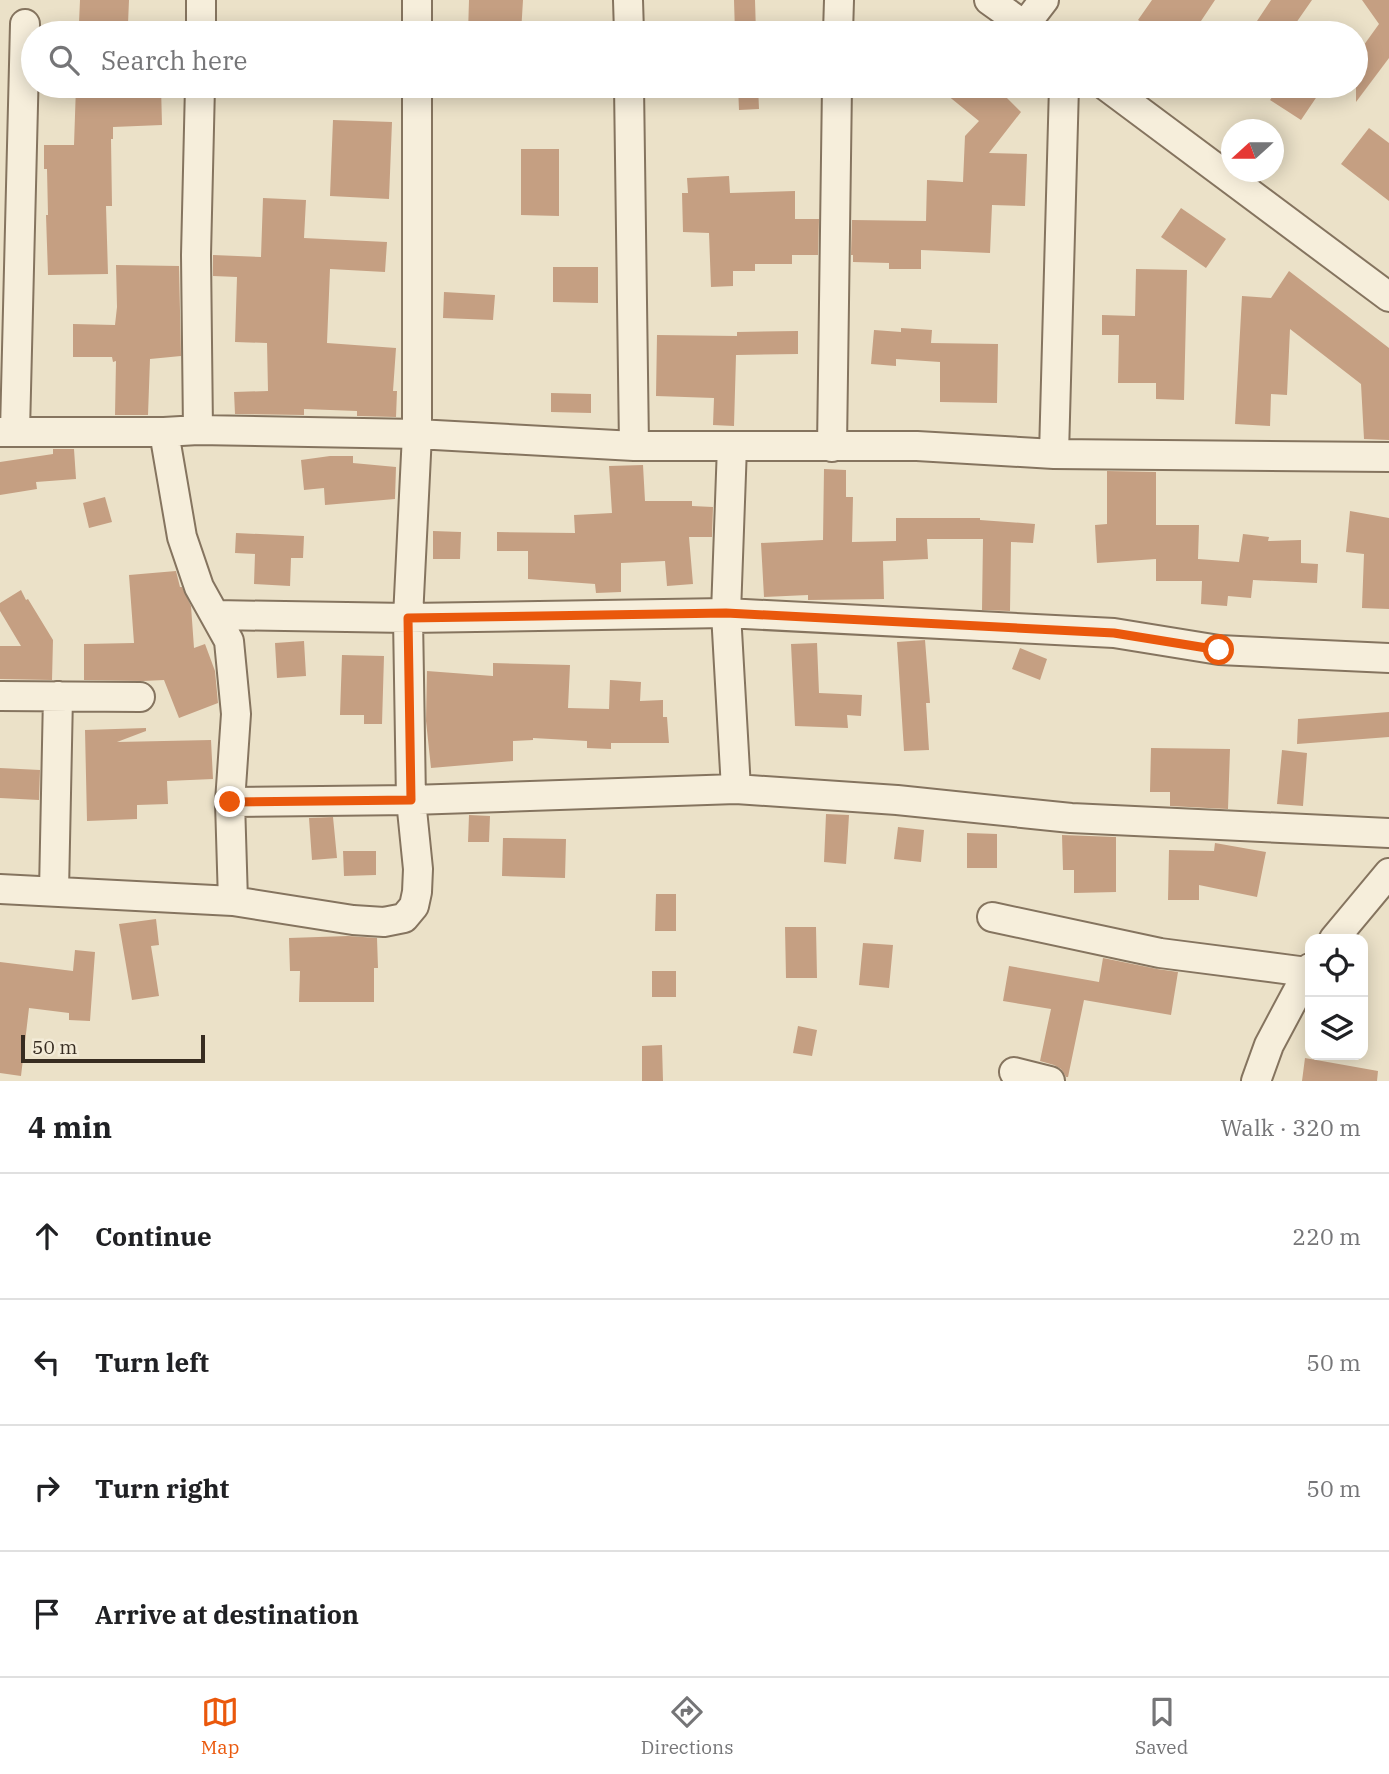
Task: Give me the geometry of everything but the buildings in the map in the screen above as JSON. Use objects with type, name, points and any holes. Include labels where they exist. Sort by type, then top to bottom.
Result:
[{"type":"street","points":[[201,0],[201,21]]},
{"type":"street","points":[[417,0],[417,21]]},
{"type":"street","points":[[628,0],[629,21]]},
{"type":"street","points":[[838,21],[839,0]]},
{"type":"street","points":[[989,0],[1019,21]]},
{"type":"street","points":[[1034,21],[1044,0]]},
{"type":"street","points":[[22,98],[7,431],[198,430],[417,434],[634,446],[917,446],[1054,454],[1389,457]]},
{"type":"street","points":[[198,430],[196,255],[200,98]]},
{"type":"street","points":[[0,889],[233,901],[353,920],[384,922],[404,918],[414,906],[418,869],[411,800],[408,618],[417,434],[417,98]]},
{"type":"street","points":[[629,98],[634,446]]},
{"type":"street","points":[[832,447],[837,98]]},
{"type":"street","points":[[1054,454],[1064,98]]},
{"type":"street","points":[[1122,98],[1389,297]]},
{"type":"street","points":[[164,432],[183,537],[199,587],[229,641],[233,668],[236,714],[230,802],[233,901]]},
{"type":"street","points":[[732,446],[726,613],[736,789]]},
{"type":"street","points":[[215,615],[408,618],[726,613],[1114,633],[1219,650],[1389,658]]},
{"type":"street","points":[[0,696],[140,697]]},
{"type":"street","points":[[54,891],[58,696]]},
{"type":"street","points":[[230,802],[411,800],[736,789],[897,800],[1071,818],[1389,833]]},
{"type":"street","points":[[1338,934],[1389,873]]},
{"type":"street","points":[[992,917],[1160,953],[1305,970]]},
{"type":"street","points":[[1256,1081],[1269,1045],[1305,978]]},
{"type":"street","points":[[1014,1072],[1050,1081]]},
{"type":"route","points":[[230,802],[411,800],[408,618],[726,613],[1114,633],[1219,650]]}]
